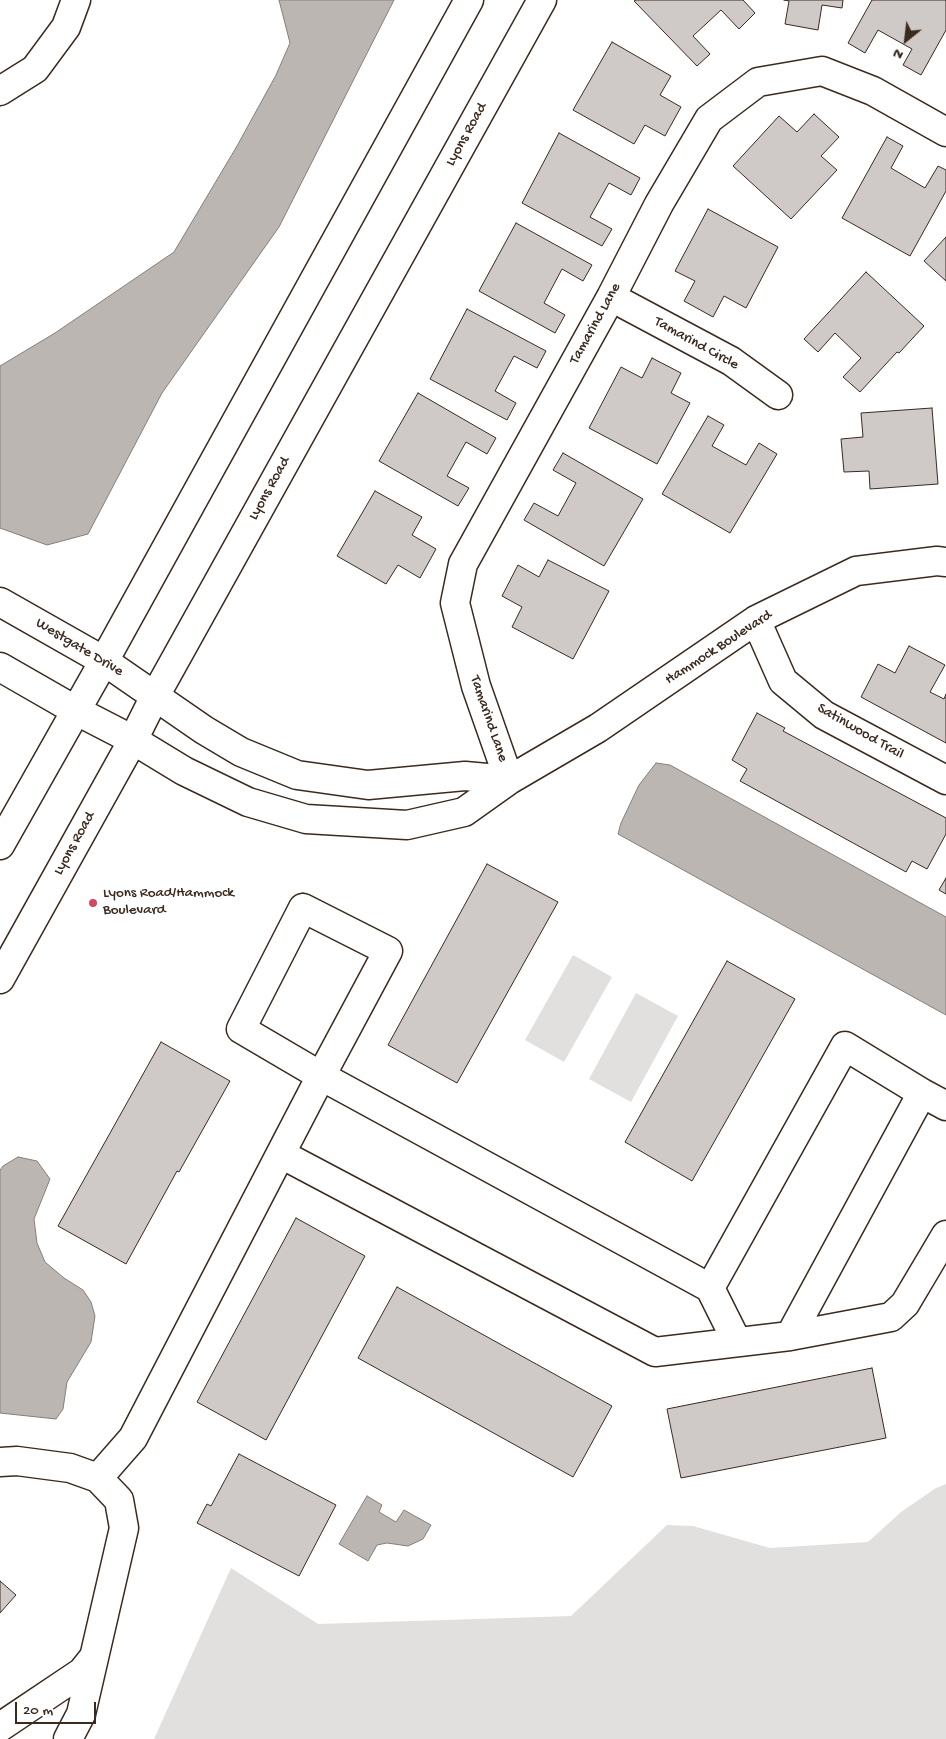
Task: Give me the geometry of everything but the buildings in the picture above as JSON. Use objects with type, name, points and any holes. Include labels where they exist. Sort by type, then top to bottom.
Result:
[{"type":"street","points":[[0,91],[35,69],[66,27],[76,0]]},
{"type":"street","points":[[0,846],[469,0]]},
{"type":"street","name":"Lyons Road","points":[[0,979],[542,0]]},
{"type":"street","name":"Tamarind Lane","points":[[509,780],[476,686],[455,603],[463,564],[611,297],[659,204],[709,119],[758,82],[822,70],[873,91],[946,132]]},
{"type":"street","name":"Tamarind Circle","points":[[611,297],[732,361],[778,395]]},
{"type":"street","name":"Hammock Boulevard","points":[[133,740],[184,771],[248,802],[306,819],[407,825],[464,812],[509,780],[598,728],[756,620],[856,572],[937,561],[946,562]]},
{"type":"street","name":"Westgate Drive","points":[[0,602],[104,661],[155,696]]},
{"type":"street","name":"Satinwood Trail","points":[[756,620],[783,681],[824,715],[946,780]]},
{"type":"street","points":[[0,667],[133,740]]},
{"type":"street","points":[[155,696],[204,730],[241,752],[297,775],[368,785],[466,776],[509,780]]},
{"type":"street","points":[[98,1478],[134,1438],[321,1076],[388,951],[303,908],[241,1030],[321,1076],[710,1288],[737,1342]]},
{"type":"street","points":[[710,1288],[845,1046],[946,1106]]},
{"type":"street","points":[[790,1336],[922,1093]]},
{"type":"street","points":[[281,1154],[655,1352],[790,1336],[891,1317],[905,1304],[946,1235]]},
{"type":"street","points":[[0,1462],[18,1461],[70,1468],[98,1478],[119,1500],[124,1528],[80,1714],[68,1739]]},
{"type":"street","points":[[0,1726],[82,1672],[94,1657]]},
{"type":"shaded area","points":[[279,0],[394,0],[279,227],[162,393],[88,534],[47,545],[0,528],[0,366],[55,333],[174,252],[237,146],[276,75],[290,43]]},
{"type":"shaded area","points":[[656,763],[670,765],[946,917],[946,1015],[618,834],[621,823],[639,785]]},
{"type":"shaded area","points":[[573,955],[612,977],[564,1062],[525,1040]]},
{"type":"shaded area","points":[[636,993],[678,1016],[631,1102],[589,1079]]},
{"type":"shaded area","points":[[18,1157],[37,1161],[50,1179],[34,1219],[37,1243],[45,1262],[64,1278],[83,1290],[91,1302],[95,1316],[91,1342],[67,1382],[63,1409],[56,1419],[0,1413],[0,1170]]},
{"type":"shaded area","points":[[946,1484],[946,1739],[154,1739],[231,1568],[318,1624],[571,1616],[667,1525],[693,1526],[770,1548],[868,1542],[901,1512],[936,1488]]},
{"type":"shaded area","points":[[367,1496],[382,1505],[379,1512],[396,1522],[404,1510],[431,1525],[423,1539],[408,1546],[387,1543],[377,1545],[368,1561],[339,1544]]},
{"type":"place","name":"Lyons Road/Hammock Boulevard","points":[[93,903]]}]
